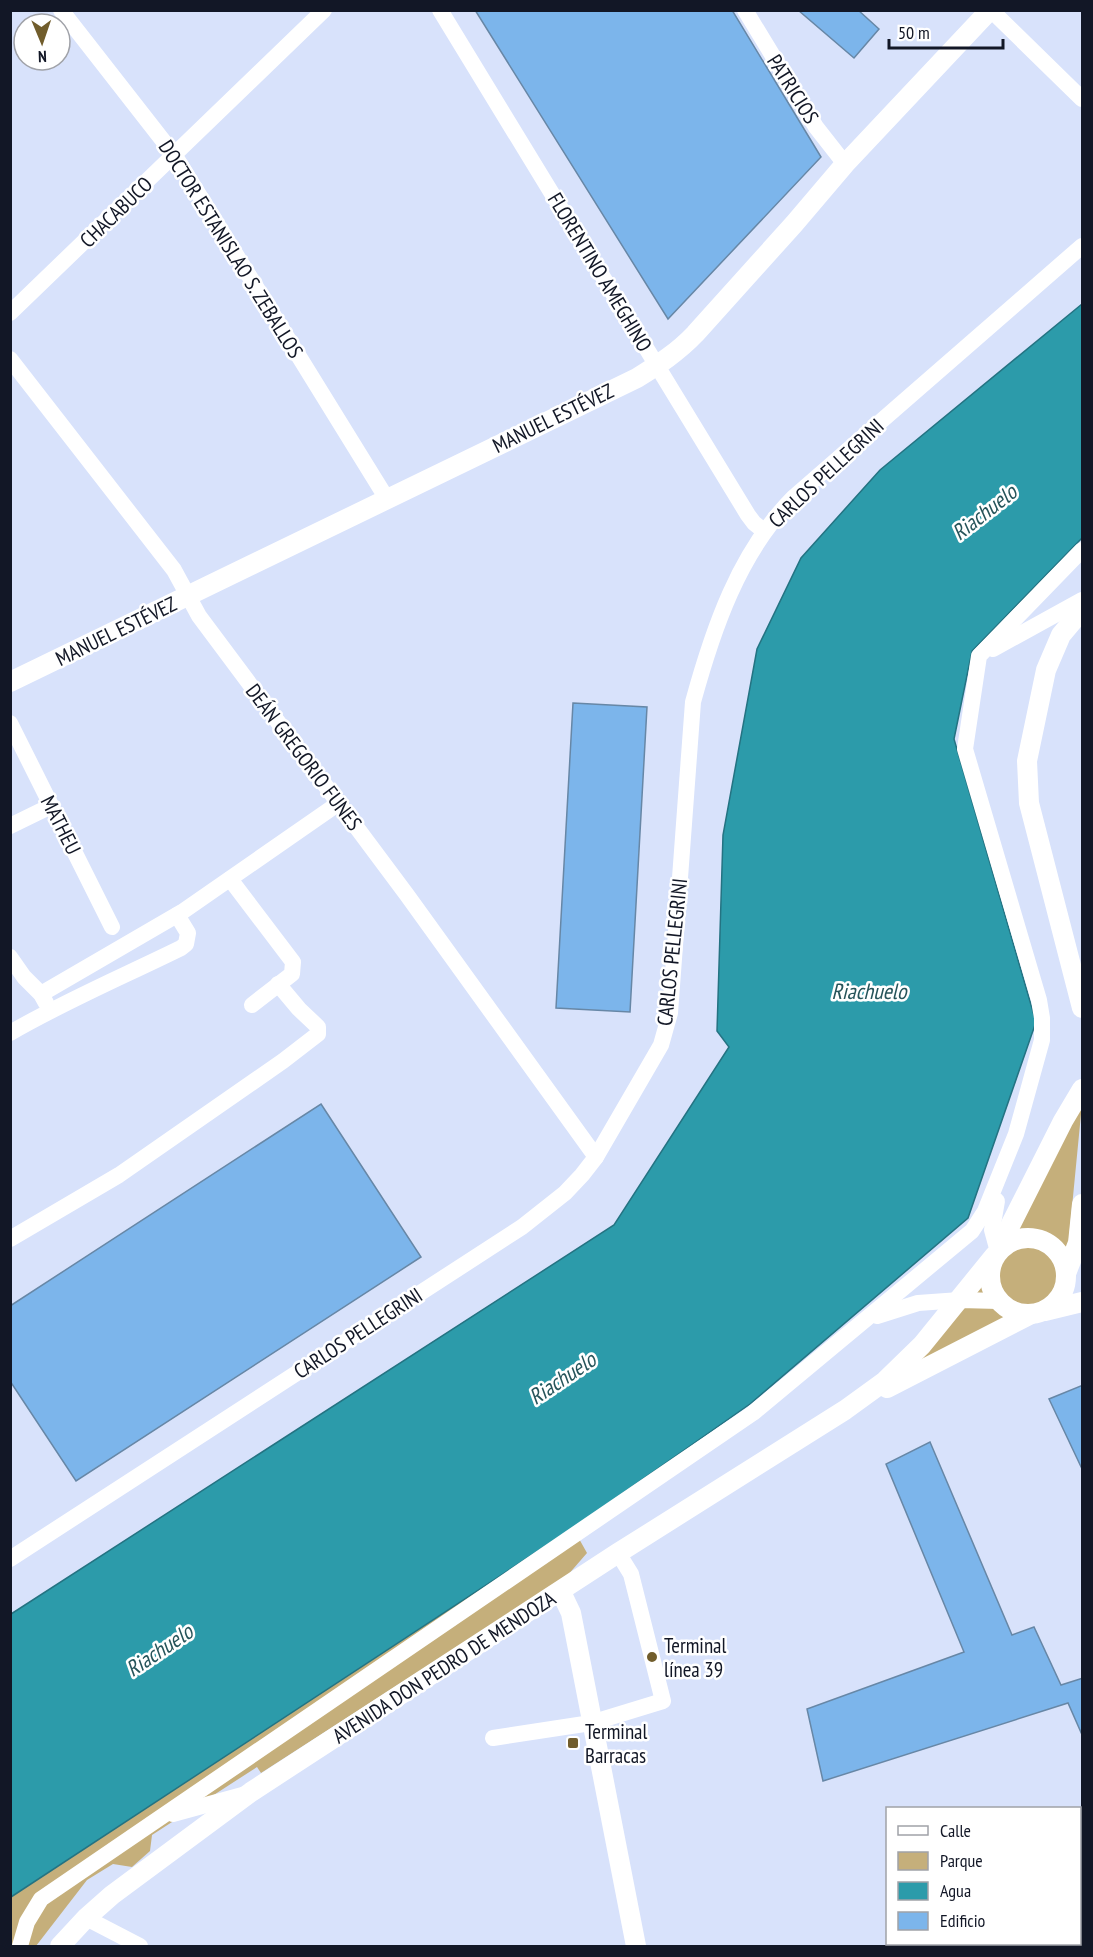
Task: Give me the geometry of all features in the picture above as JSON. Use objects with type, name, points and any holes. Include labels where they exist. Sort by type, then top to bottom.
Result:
[{"type":"main road","name":"MANUEL ESTÉVEZ","points":[[10,682],[637,378],[657,366],[682,348],[845,164],[990,10]]},
{"type":"main road","points":[[1083,610],[1061,635],[1052,652],[1029,743],[1027,769],[1029,803],[1083,1008]]},
{"type":"main road","name":"AVENIDA DON PEDRO DE MENDOZA","points":[[845,1410],[892,1374],[922,1345],[998,1252],[1053,1141],[1083,1089]]},
{"type":"main road","points":[[1035,1313],[1054,1304],[1064,1290],[1067,1272],[1078,1243],[1083,1204]]},
{"type":"main road","points":[[1083,1287],[1073,1282],[1059,1253],[1050,1244],[1038,1239],[1018,1239],[998,1252],[992,1263],[989,1279],[994,1295],[1013,1311],[1035,1313],[1083,1302]]},
{"type":"main road","name":"AVENIDA DON PEDRO DE MENDOZA","points":[[60,1947],[86,1918],[132,1879],[250,1792],[618,1553],[845,1410],[1035,1313]]},
{"type":"main road","points":[[561,1592],[571,1613],[636,1947]]},
{"type":"street","name":"DOCTOR ESTANISLAO S. ZEBALLOS","points":[[61,10],[175,156],[387,499]]},
{"type":"street","name":"CHACABUCO","points":[[10,313],[324,10]]},
{"type":"street","name":"PATRICIOS","points":[[745,10],[816,127],[845,164]]},
{"type":"street","points":[[990,10],[1083,99]]},
{"type":"street","name":"FLORENTINO AMEGHINO","points":[[441,11],[748,515],[754,524],[764,531]]},
{"type":"street","name":"CARLOS PELLEGRINI","points":[[10,1559],[522,1227],[566,1193],[596,1157],[661,1045],[666,1032],[670,1013],[693,702],[720,618],[753,548],[764,531],[794,497],[1083,246]]},
{"type":"street","name":"DEÁN GREGORIO FUNES","points":[[10,359],[174,570],[199,616],[339,803],[596,1157]]},
{"type":"street","points":[[998,1252],[992,1236],[993,1218],[1042,1040],[1042,1018],[1039,1000],[965,749],[979,656],[1083,550]]},
{"type":"street","points":[[979,656],[1083,600]]},
{"type":"street","name":"MATHEU","points":[[10,723],[112,927]]},
{"type":"street","points":[[41,994],[177,915],[339,803]]},
{"type":"street","points":[[10,826],[51,806]]},
{"type":"street","points":[[230,879],[293,962],[292,974],[252,1005]]},
{"type":"street","points":[[10,1033],[50,1010],[100,989],[181,948],[186,944],[188,933],[177,915]]},
{"type":"street","points":[[10,957],[24,977],[41,994],[50,1010]]},
{"type":"street","points":[[10,1239],[119,1175],[318,1034],[318,1026],[314,1021],[299,1009],[278,984]]},
{"type":"street","points":[[20,1947],[27,1923],[41,1899],[753,1413],[870,1318],[972,1231],[985,1211],[1016,1134]]},
{"type":"street","points":[[870,1318],[918,1303],[960,1300],[999,1301]]},
{"type":"street","points":[[493,1738],[591,1723],[663,1701],[631,1574],[618,1553]]},
{"type":"street","points":[[158,1818],[250,1792]]},
{"type":"street","points":[[86,1918],[140,1947]]},
{"type":"green space","points":[[1082,1104],[1066,1257],[1055,1243],[1044,1236],[1031,1234],[1013,1236]]},
{"type":"green space","points":[[1028,1246],[1045,1251],[1053,1259],[1058,1276],[1053,1293],[1045,1301],[1028,1306],[1011,1301],[1003,1293],[998,1276],[1003,1259],[1011,1251]]},
{"type":"green space","points":[[985,1279],[993,1306],[1016,1317],[901,1377]]},
{"type":"green space","points":[[573,1528],[587,1553],[567,1576],[261,1773],[257,1767],[152,1835],[150,1851],[132,1867],[113,1864],[87,1880],[36,1946],[11,1946],[11,1897]]},
{"type":"water","name":"Riachuelo","points":[[1082,304],[1082,538],[972,651],[954,739],[1036,1022],[968,1218],[750,1404],[573,1528],[11,1897],[11,1614],[614,1225],[729,1047],[717,1031],[723,835],[757,649],[801,558],[880,470]]},
{"type":"building","points":[[475,10],[732,10],[821,157],[668,319]]},
{"type":"building","points":[[798,10],[858,10],[879,29],[854,58]]},
{"type":"building","points":[[573,703],[647,707],[630,1012],[556,1008]]},
{"type":"building","points":[[321,1104],[421,1257],[76,1481],[10,1381],[10,1306]]},
{"type":"building","points":[[1083,1385],[1083,1471],[1049,1399]]},
{"type":"building","points":[[930,1442],[1012,1635],[1034,1627],[1061,1685],[1083,1678],[1083,1737],[1068,1703],[823,1781],[807,1709],[964,1652],[886,1464]]},
{"type":"place","name":"Terminal línea 39","points":[[652,1657]]},
{"type":"place","name":"Terminal Barracas","points":[[573,1743]]}]
